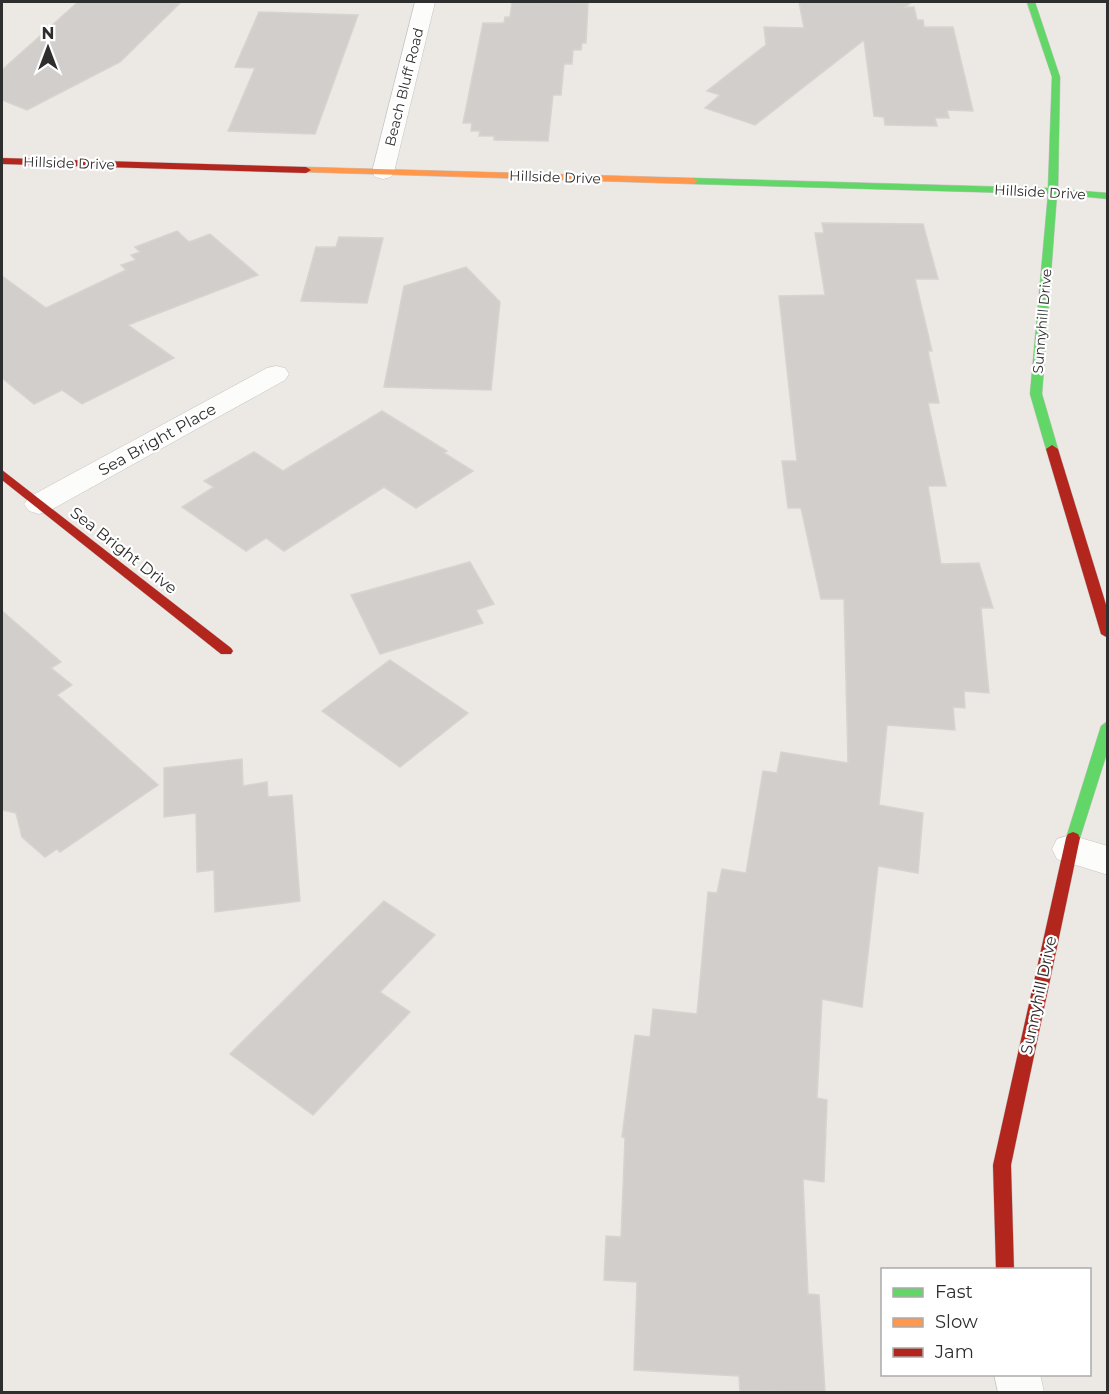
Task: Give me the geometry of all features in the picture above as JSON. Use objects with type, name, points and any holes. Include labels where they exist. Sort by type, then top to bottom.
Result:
[{"type":"street","name":"Beach Bluff Road","points":[[383,172],[425,2]]},
{"type":"street","name":"Sunnyhill Drive","points":[[1031,2],[1056,77],[1053,191],[1036,394],[1107,634]]},
{"type":"street","name":"Hillside Drive","points":[[2,161],[1053,191],[1107,196]]},
{"type":"street","name":"Sea Bright Place","points":[[39,504],[276,374]]},
{"type":"street","name":"Sea Bright Drive","points":[[2,474],[226,651]]},
{"type":"street","name":"Sunnyhill Drive","points":[[1005,1268],[1002,1165],[1070,849],[1107,726]]},
{"type":"street","points":[[1070,849],[1107,861]]},
{"type":"street","points":[[1017,1376],[1021,1392]]},
{"type":"building","points":[[78,2],[181,2],[120,62],[27,110],[2,100],[2,70]]},
{"type":"building","points":[[512,2],[588,3],[586,43],[582,43],[581,50],[573,50],[572,64],[564,64],[561,95],[553,95],[548,141],[494,140],[494,136],[479,136],[480,131],[471,131],[472,123],[463,123],[483,23],[504,23],[505,17],[510,17]]},
{"type":"building","points":[[799,2],[912,2],[905,7],[914,7],[917,20],[923,20],[924,27],[953,27],[973,111],[947,110],[949,118],[935,118],[937,126],[885,125],[884,117],[874,116],[864,40],[755,125],[705,108],[720,95],[707,91],[766,45],[764,27],[804,28]]},
{"type":"building","points":[[259,12],[358,15],[315,134],[228,131],[255,68],[235,67]]},
{"type":"building","points":[[822,223],[923,224],[938,279],[915,279],[932,351],[928,351],[939,403],[928,403],[946,486],[928,486],[941,564],[979,563],[993,608],[981,608],[989,693],[964,691],[965,708],[953,707],[955,730],[887,725],[879,805],[923,813],[918,873],[878,866],[862,1007],[822,999],[817,1098],[827,1100],[824,1182],[803,1179],[808,1294],[819,1295],[825,1392],[740,1391],[739,1376],[634,1370],[637,1282],[604,1280],[606,1236],[621,1237],[625,1138],[622,1137],[635,1035],[650,1037],[653,1009],[697,1014],[708,892],[717,893],[722,869],[746,873],[763,771],[777,773],[781,752],[848,763],[844,599],[821,599],[801,508],[788,508],[782,461],[797,461],[779,296],[825,295],[815,233],[824,233]]},
{"type":"building","points":[[177,231],[189,242],[210,234],[258,275],[128,325],[174,358],[82,404],[62,390],[34,404],[2,378],[2,276],[46,308],[126,270],[121,265],[136,260],[131,255],[140,252],[135,247]]},
{"type":"building","points":[[339,237],[383,238],[367,303],[301,301],[316,247],[336,247]]},
{"type":"building","points":[[466,267],[500,302],[491,390],[384,387],[404,286]]},
{"type":"building","points":[[382,411],[447,451],[444,453],[473,471],[416,508],[384,487],[284,551],[266,538],[246,551],[182,507],[214,487],[204,481],[254,452],[283,471]]},
{"type":"building","points":[[470,562],[494,604],[476,610],[483,623],[380,654],[351,595]]},
{"type":"building","points":[[2,611],[61,662],[51,668],[72,685],[57,695],[158,785],[60,852],[57,849],[45,857],[22,837],[16,813],[2,810]]},
{"type":"building","points":[[390,660],[468,713],[400,767],[322,711]]},
{"type":"building","points":[[242,759],[243,786],[267,782],[268,797],[292,795],[300,901],[215,912],[214,870],[197,872],[196,813],[164,817],[164,768]]},
{"type":"building","points":[[384,901],[435,935],[380,992],[410,1012],[313,1115],[230,1054]]},
{"type":"traffic: fast","points":[[1031,2],[1056,77],[1053,191],[1036,394],[1052,449]]},
{"type":"traffic: fast","points":[[693,181],[1053,191],[1108,196]]},
{"type":"traffic: fast","points":[[1073,838],[1108,726]]},
{"type":"traffic: slow","points":[[306,170],[693,181]]},
{"type":"traffic: jam","points":[[2,161],[306,170]]},
{"type":"traffic: jam","points":[[1052,449],[1108,634]]},
{"type":"traffic: jam","points":[[2,474],[226,651]]},
{"type":"traffic: jam","points":[[1005,1268],[1002,1165],[1073,838]]}]
